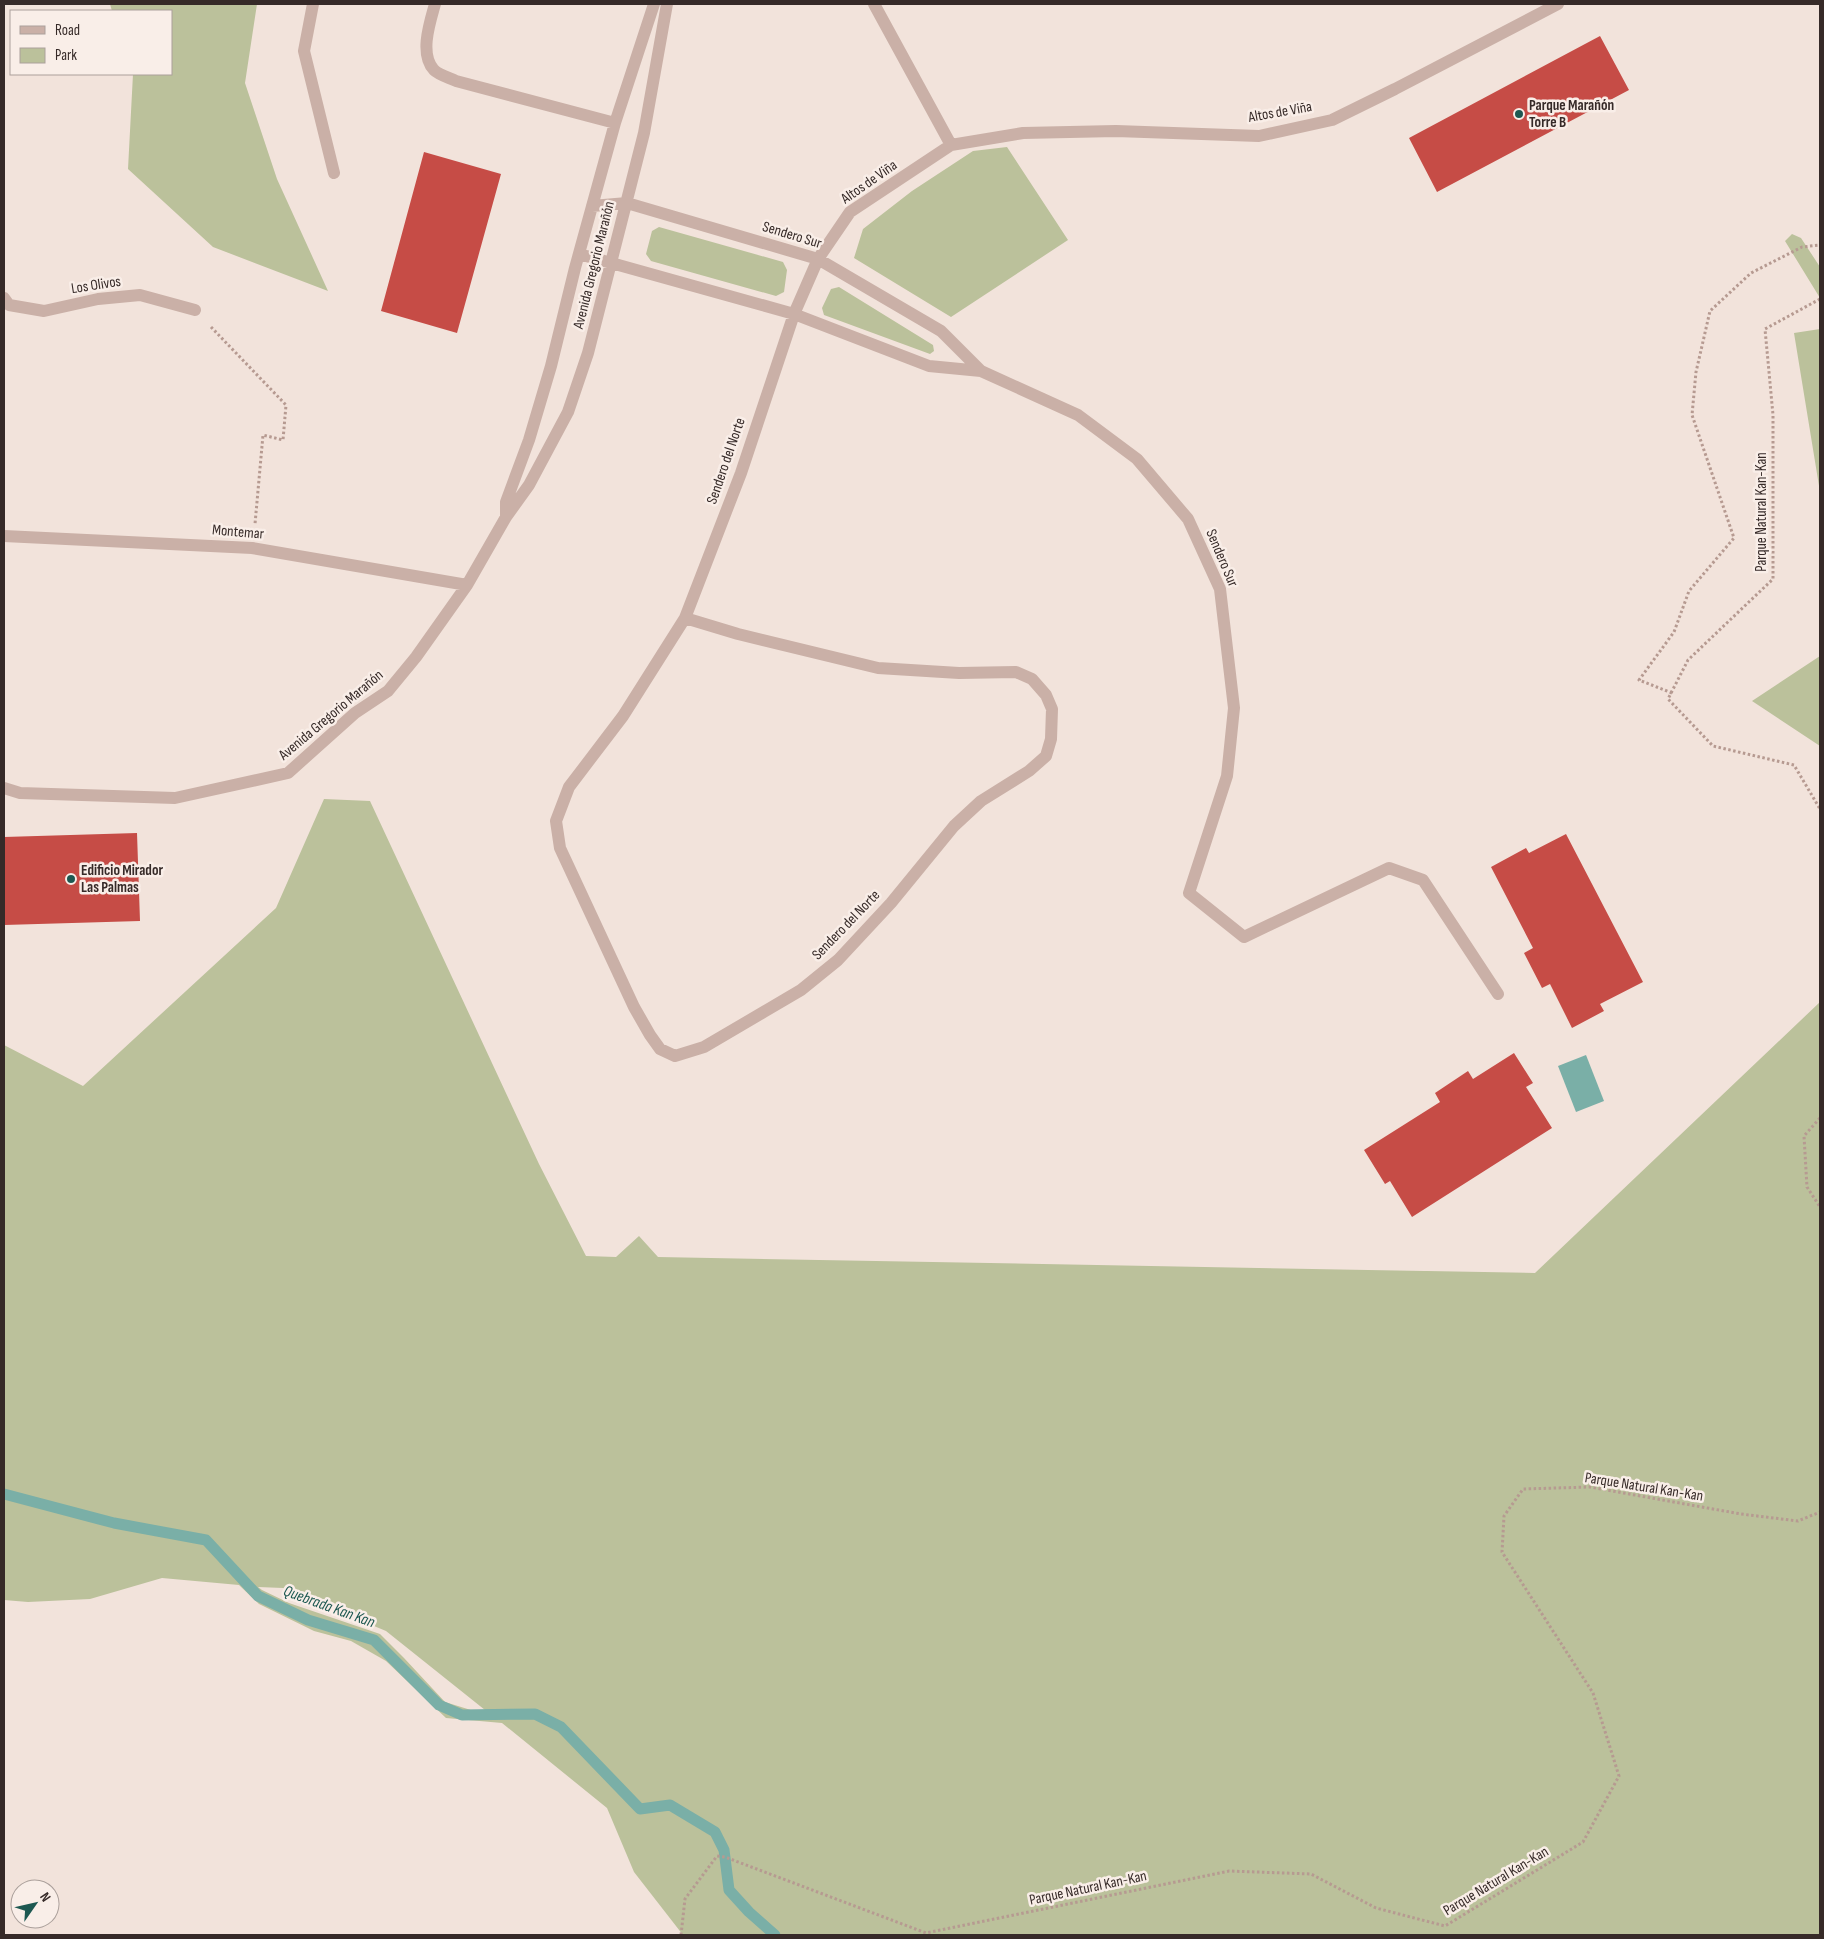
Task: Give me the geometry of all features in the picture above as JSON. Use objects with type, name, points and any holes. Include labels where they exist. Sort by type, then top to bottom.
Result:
[{"type":"street","points":[[313,4],[304,51],[334,173]]},
{"type":"street","points":[[435,4],[429,27],[426,52],[434,70],[456,81],[615,122]]},
{"type":"street","name":"Avenida Gregorio Marañón","points":[[506,517],[506,502],[529,440],[545,385],[615,122],[654,4]]},
{"type":"street","name":"Avenida Gregorio Marañón","points":[[4,788],[20,793],[175,798],[288,774],[355,713],[388,691],[416,658],[467,585],[506,517],[529,485],[568,412],[588,353],[644,134],[667,4]]},
{"type":"street","points":[[874,4],[951,145]]},
{"type":"street","name":"Altos de Viña","points":[[794,314],[818,259],[850,212],[951,145],[1023,133],[1116,131],[1258,136],[1332,120],[1558,4]]},
{"type":"street","name":"Sendero Sur","points":[[592,206],[627,203],[818,259],[941,331],[981,371]]},
{"type":"street","name":"Sendero Sur","points":[[579,254],[794,314],[929,366],[981,371],[1078,415],[1137,459],[1188,520],[1220,589],[1234,708],[1227,776],[1189,893],[1244,937],[1388,868],[1423,880],[1498,994]]},
{"type":"street","name":"Los Olivos","points":[[4,298],[8,305],[44,311],[98,299],[140,295],[195,310]]},
{"type":"street","name":"Sendero del Norte","points":[[685,618],[738,634],[878,668],[959,673],[1016,672],[1032,679],[1046,695],[1052,709],[1051,740],[1046,756],[1029,771],[981,801],[954,826],[891,903],[838,960],[801,990],[704,1047],[676,1056],[660,1049],[634,1007],[560,848],[556,821],[569,787],[623,716],[685,618],[741,473],[794,314]]},
{"type":"street","name":"Montemar","points":[[4,536],[252,548],[467,585]]},
{"type":"path","points":[[1820,245],[1802,247],[1751,273],[1710,312],[1696,372],[1692,414],[1734,538],[1689,592],[1674,632],[1639,680],[1672,693],[1668,699],[1713,746],[1794,766],[1820,809]]},
{"type":"path","name":"Parque Natural Kan-Kan","points":[[1672,693],[1688,660],[1773,579],[1773,415],[1765,329],[1820,299]]},
{"type":"path","points":[[195,310],[286,406],[283,440],[262,435],[252,548]]},
{"type":"path","points":[[1820,1118],[1804,1136],[1807,1187],[1820,1207]]},
{"type":"path","name":"Parque Natural Kan-Kan","points":[[681,1935],[685,1899],[718,1856],[926,1933],[1229,1871],[1311,1874],[1376,1908],[1445,1926],[1583,1842],[1620,1776],[1593,1692],[1502,1552],[1504,1516],[1523,1489],[1590,1487],[1741,1514],[1798,1521],[1820,1512]]},
{"type":"green space","points":[[110,4],[257,4],[245,83],[277,179],[328,291],[213,247],[128,169],[133,75],[172,75],[172,10],[112,10]]},
{"type":"green space","points":[[1007,147],[1068,240],[951,317],[854,258],[863,229],[912,191],[973,151]]},
{"type":"green space","points":[[659,227],[783,262],[787,270],[784,292],[776,296],[651,261],[646,254],[652,231]]},
{"type":"green space","points":[[1792,234],[1801,238],[1820,267],[1820,298],[1785,241]]},
{"type":"green space","points":[[839,287],[933,345],[934,351],[930,354],[824,315],[822,308],[831,289]]},
{"type":"green space","points":[[1820,329],[1820,492],[1794,333]]},
{"type":"green space","points":[[1820,656],[1820,746],[1752,701]]},
{"type":"green space","points":[[324,799],[370,801],[539,1164],[586,1256],[616,1257],[639,1236],[658,1257],[1535,1273],[1820,1002],[1820,1935],[683,1935],[634,1872],[607,1808],[502,1723],[446,1718],[386,1661],[351,1641],[314,1631],[259,1604],[239,1585],[162,1578],[90,1599],[28,1602],[4,1600],[4,1045],[83,1086],[276,908]],"holes":[[[258,1587],[283,1588],[386,1631],[485,1710],[474,1711],[445,1702],[380,1634],[289,1603]]]},
{"type":"water","points":[[1586,1055],[1604,1101],[1576,1112],[1558,1066]]},
{"type":"building","name":"Parque Marañón Torre B","points":[[1600,36],[1629,90],[1437,192],[1409,138]]},
{"type":"building","points":[[424,152],[501,174],[457,333],[381,311]]},
{"type":"building","name":"Edificio Mirador Las Palmas","points":[[137,833],[140,921],[4,925],[4,837]]},
{"type":"building","points":[[1566,834],[1643,982],[1600,1004],[1604,1011],[1572,1028],[1550,984],[1542,988],[1524,953],[1533,948],[1491,867],[1526,848],[1529,853]]},
{"type":"building","points":[[1514,1053],[1533,1083],[1526,1087],[1552,1128],[1412,1217],[1390,1181],[1385,1184],[1364,1150],[1440,1102],[1435,1093],[1468,1071],[1473,1079]]},
{"type":"waterway","name":"Quebrada Kan Kan","points":[[4,1494],[114,1523],[206,1540],[258,1596],[308,1620],[374,1640],[439,1705],[462,1715],[535,1714],[561,1727],[640,1809],[670,1805],[715,1832],[724,1850],[729,1890],[749,1912],[775,1935]]},
{"type":"place","name":"Parque Marañón Torre B","points":[[1519,114]]},
{"type":"place","name":"Edificio Mirador Las Palmas","points":[[71,879]]}]
